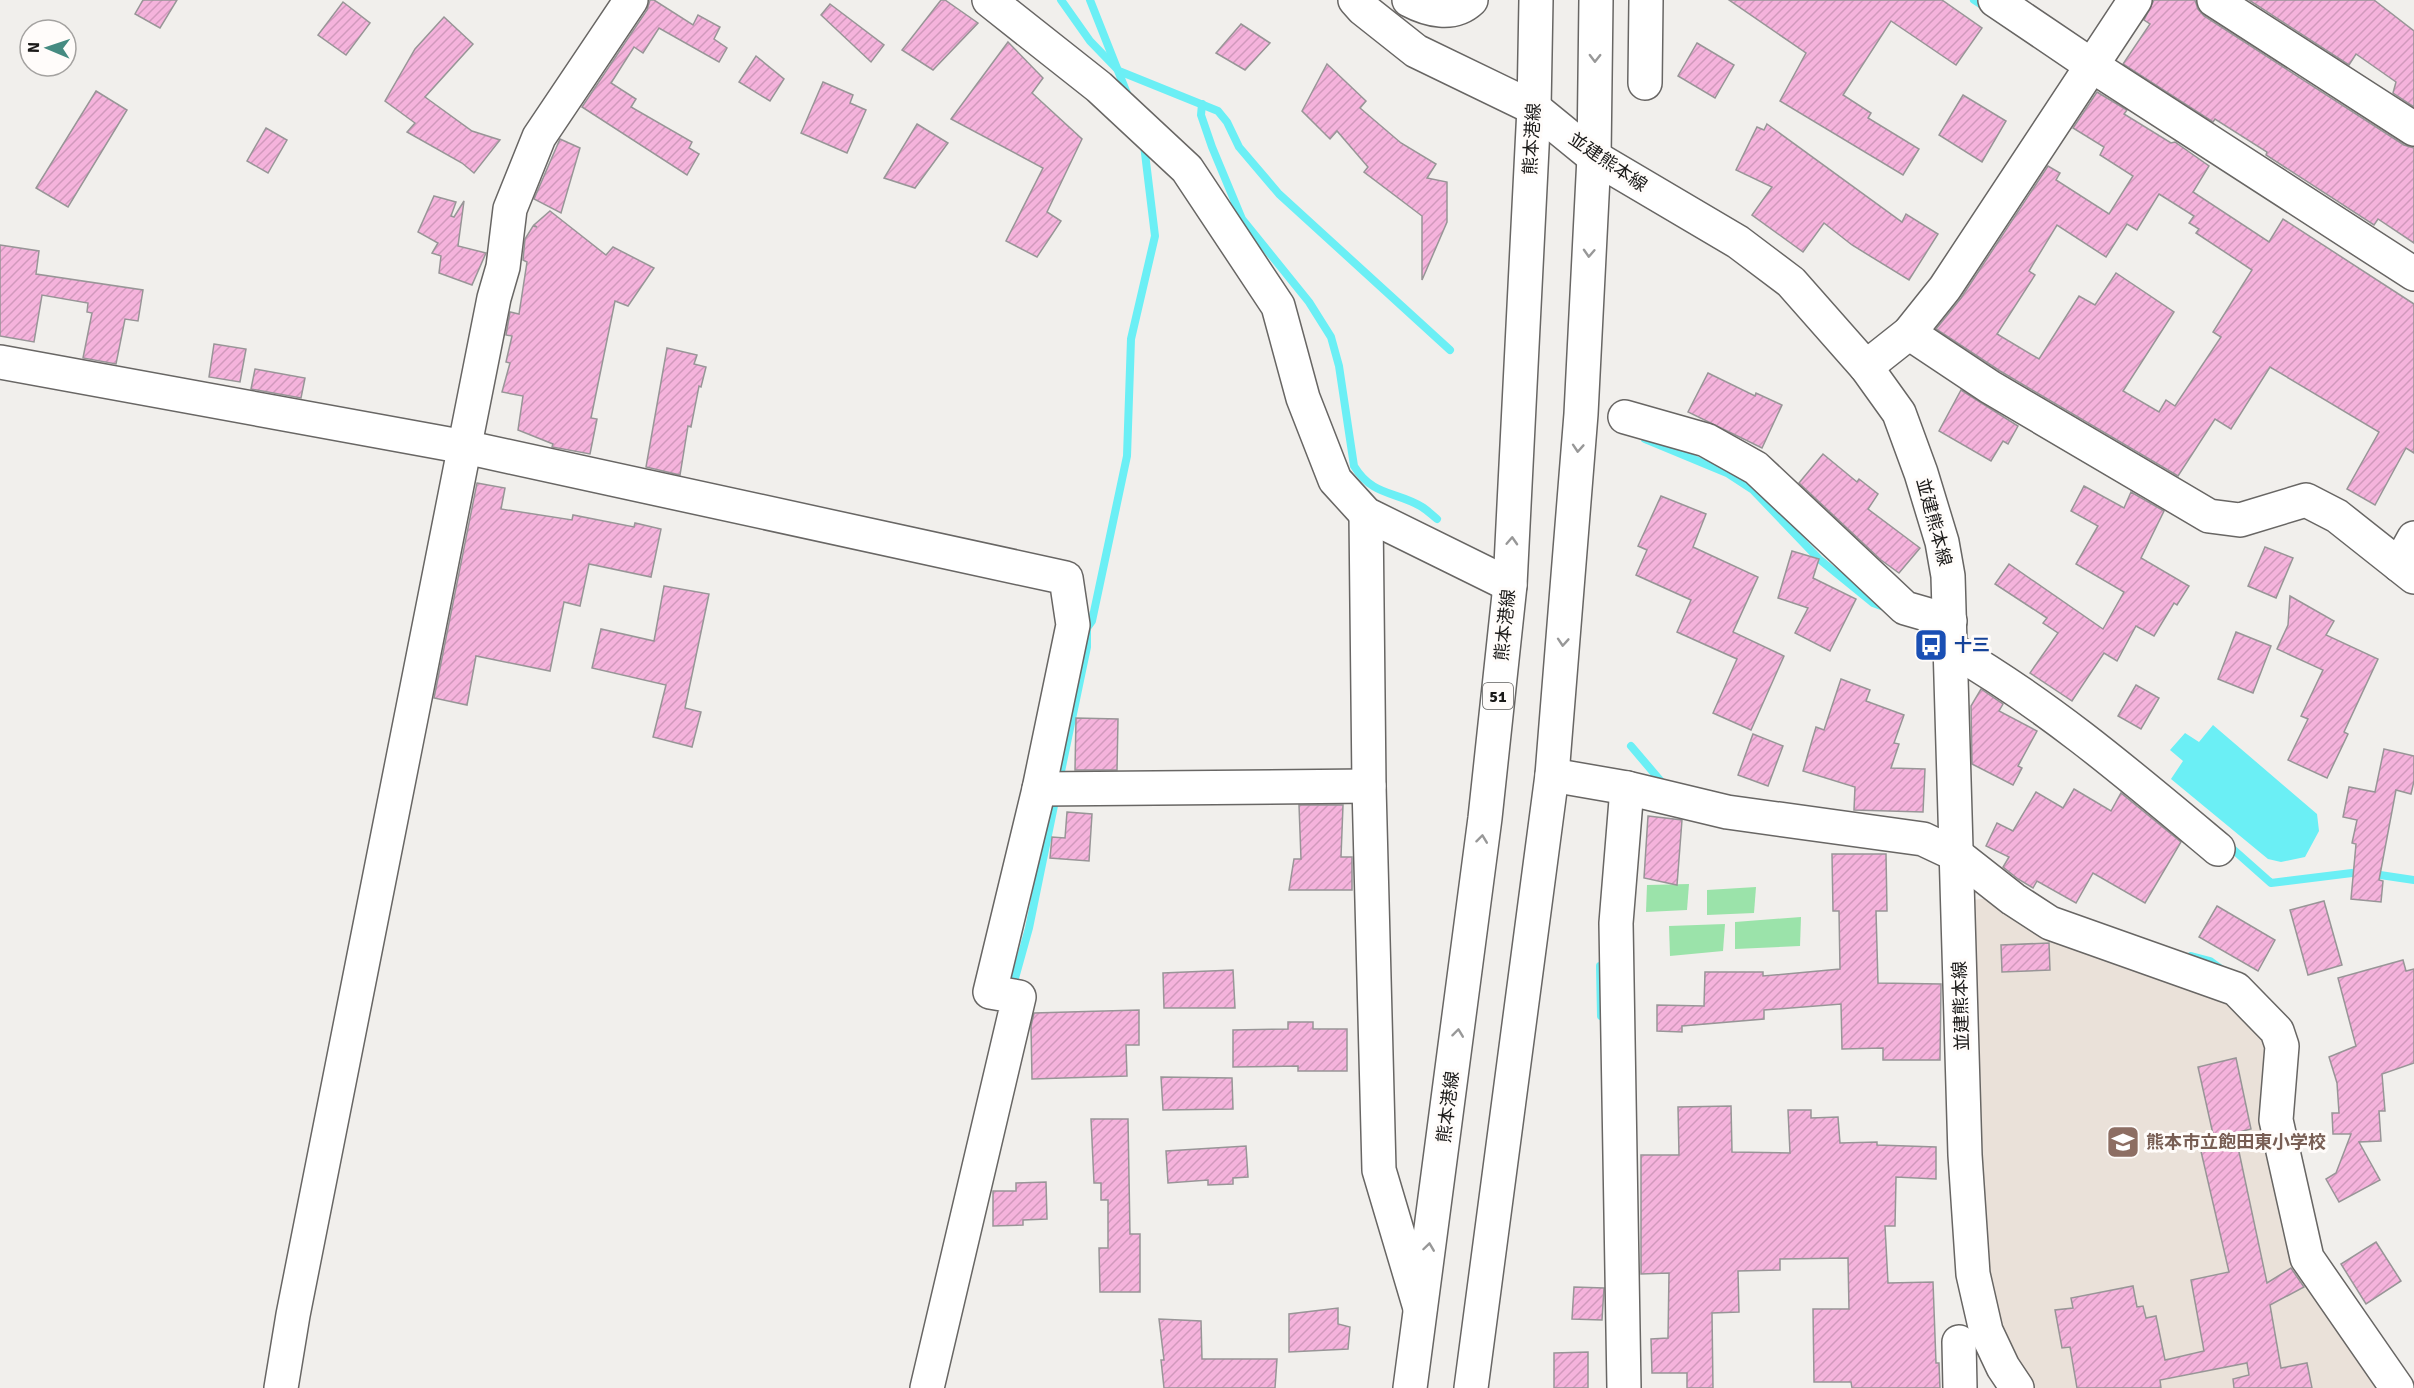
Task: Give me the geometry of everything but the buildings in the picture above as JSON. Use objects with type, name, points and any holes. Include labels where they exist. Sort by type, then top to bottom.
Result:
[{"type":"street","points":[[281,1388],[295,1303],[465,447],[503,267],[510,209],[539,137],[631,0]]},
{"type":"street","points":[[988,0],[1099,87],[1187,169],[1278,306],[1303,398],[1335,480],[1366,514],[1510,585]]},
{"type":"street","name":"並建熊本線","points":[[1355,0],[1416,51],[1534,108],[1594,157],[1738,242],[1791,282],[1866,367],[1899,413],[1921,473],[1946,564],[1965,1155],[1973,1274],[1986,1330],[2003,1367],[2017,1388]]},
{"type":"street","points":[[1409,0],[1428,9],[1444,11],[1464,7],[1471,0]]},
{"type":"street","name":"熊本港線","points":[[1410,1388],[1485,818],[1510,585],[1534,108],[1536,0]]},
{"type":"street","points":[[1472,1388],[1552,775],[1581,414],[1594,157],[1596,0]]},
{"type":"street","points":[[1645,84],[1646,0]]},
{"type":"street","points":[[1995,0],[2091,65],[2414,274]]},
{"type":"street","points":[[1866,367],[1909,333],[1945,288],[2135,0]]},
{"type":"street","points":[[2214,0],[2414,129]]},
{"type":"street","points":[[1909,333],[1990,387],[2209,516],[2240,520],[2306,500],[2409,560]]},
{"type":"street","points":[[0,362],[465,447],[1066,578],[1073,625],[1039,789],[990,992],[1019,997],[927,1388]]},
{"type":"street","points":[[1625,417],[1706,440],[1756,468],[1905,608],[1950,635],[1998,676],[2104,753],[2218,849]]},
{"type":"street","points":[[1366,514],[1369,786],[1379,1170],[1420,1308]]},
{"type":"street","points":[[1552,775],[1627,788],[1728,812],[1923,839],[1957,855],[2050,923],[2236,989],[2277,1031],[2282,1046],[2276,1120],[2307,1258],[2397,1388]]},
{"type":"street","points":[[1039,789],[1369,786]]},
{"type":"street","points":[[1624,1388],[1616,923],[1627,788]]},
{"type":"street","points":[[1959,1342],[1960,1388]]},
{"type":"shaded area","name":"熊本市立飽田東小学校","points":[[1989,898],[2209,987],[2266,1031],[2269,1163],[2387,1388],[2032,1388],[2005,1342],[1987,1268],[1973,900]]},
{"type":"green space","points":[[1689,884],[1687,910],[1646,912],[1647,885]]},
{"type":"green space","points":[[1756,887],[1754,913],[1707,915],[1707,890]]},
{"type":"green space","points":[[1801,917],[1800,946],[1735,949],[1735,922]]},
{"type":"green space","points":[[1725,924],[1723,951],[1670,956],[1669,926]]},
{"type":"water","points":[[2213,725],[2317,814],[2319,831],[2305,857],[2281,862],[2268,859],[2171,779],[2183,761],[2170,750],[2185,733],[2199,742]]},
{"type":"waterway","points":[[1061,0],[1090,41],[1119,71],[1218,111],[1227,122],[1239,147],[1279,194],[1450,350]]},
{"type":"waterway","points":[[1090,0],[1128,96]]},
{"type":"waterway","points":[[1974,0],[1988,9]]},
{"type":"waterway","points":[[1202,104],[1201,115],[1212,147],[1242,219],[1309,302],[1331,337],[1339,366],[1354,466],[1369,483],[1424,508],[1437,519]]},
{"type":"waterway","points":[[1059,781],[1087,647],[1087,628],[1092,621],[1127,456],[1131,339],[1155,236],[1144,145]]},
{"type":"waterway","points":[[1645,439],[1727,473],[1753,490],[1819,559],[1873,603],[1884,607]]},
{"type":"waterway","points":[[1631,746],[1665,786]]},
{"type":"waterway","points":[[1012,989],[1029,928],[1056,796]]},
{"type":"waterway","points":[[2227,844],[2271,883],[2360,872],[2414,880]]},
{"type":"waterway","points":[[2191,956],[2210,961],[2221,969]]},
{"type":"waterway","points":[[1600,966],[1601,1016]]},
{"type":"place","name":"十三","points":[[1931,645]]},
{"type":"place","name":"熊本市立飽田東小学校","points":[[2123,1142]]}]
